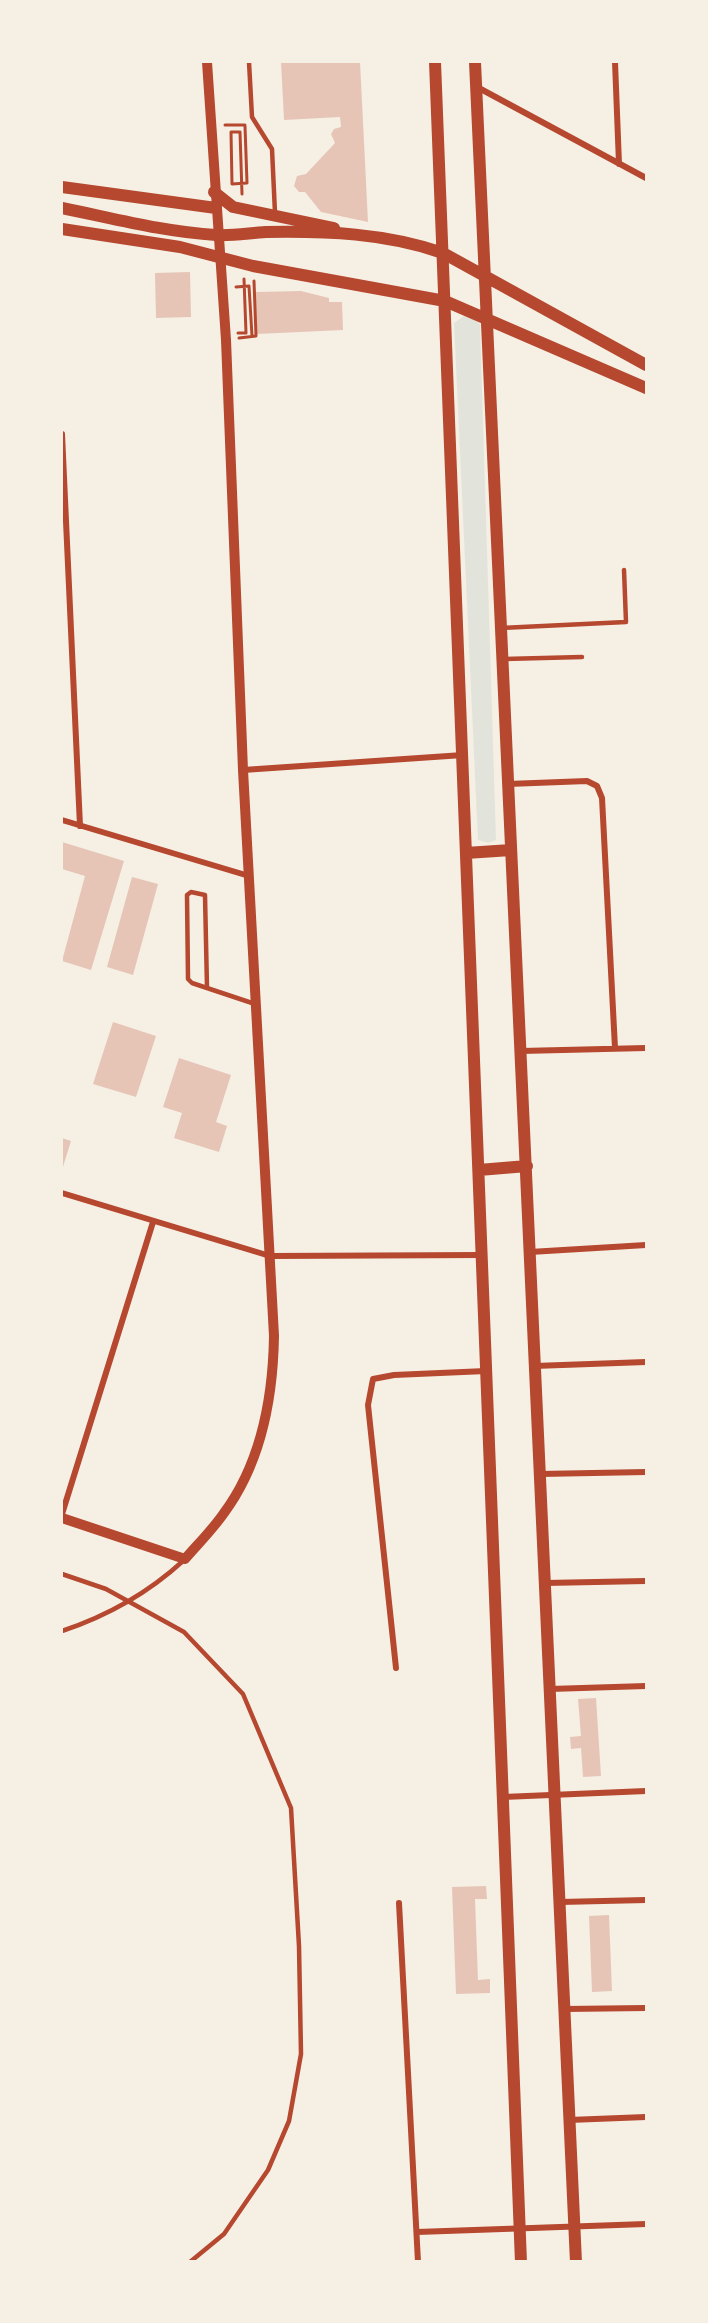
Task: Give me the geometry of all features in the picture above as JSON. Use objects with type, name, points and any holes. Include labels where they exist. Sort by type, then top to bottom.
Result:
[{"type":"main road","points":[[435,62],[521,2262]]},
{"type":"main road","points":[[475,62],[576,2262]]},
{"type":"main road","points":[[62,187],[216,208]]},
{"type":"main road","points":[[214,192],[233,207],[419,245],[443,254],[644,362]]},
{"type":"main road","points":[[62,208],[188,233],[218,236],[266,232],[361,234]]},
{"type":"main road","points":[[62,230],[180,247],[253,266],[445,302],[644,388]]},
{"type":"main road","points":[[466,853],[512,850]]},
{"type":"main road","points":[[479,1170],[527,1166]]},
{"type":"street","points":[[153,1222],[62,1516],[185,1559],[225,1512],[247,1473],[261,1430],[273,1374],[270,1256],[243,770],[226,340],[214,192],[207,62]]},
{"type":"street","points":[[615,62],[619,164]]},
{"type":"street","points":[[476,87],[646,178]]},
{"type":"street","points":[[62,434],[80,826]]},
{"type":"street","points":[[243,770],[463,755]]},
{"type":"street","points":[[507,784],[587,781],[597,786],[602,798],[615,1048]]},
{"type":"street","points":[[62,820],[249,876]]},
{"type":"street","points":[[521,1051],[646,1048]]},
{"type":"street","points":[[62,1193],[270,1256],[482,1255]]},
{"type":"street","points":[[530,1252],[646,1245]]},
{"type":"street","points":[[534,1366],[646,1362]]},
{"type":"street","points":[[396,1668],[368,1405],[373,1379],[394,1375],[486,1371]]},
{"type":"street","points":[[540,1474],[646,1472]]},
{"type":"street","points":[[545,1583],[646,1581]]},
{"type":"street","points":[[550,1689],[646,1686]]},
{"type":"street","points":[[503,1797],[554,1793],[646,1791]]},
{"type":"street","points":[[560,1902],[646,1900]]},
{"type":"street","points":[[399,1903],[418,2262]]},
{"type":"street","points":[[565,2008],[646,2008]]},
{"type":"street","points":[[569,2120],[646,2117]]},
{"type":"street","points":[[417,2232],[646,2224]]},
{"type":"lane","points":[[249,62],[252,117],[272,149],[276,216]]},
{"type":"lane","points":[[500,628],[626,622],[624,570]]},
{"type":"lane","points":[[502,660],[582,657]]},
{"type":"lane","points":[[207,988],[205,895],[191,891],[187,895],[188,980],[207,988],[256,1004]]},
{"type":"lane","points":[[62,1631],[99,1619],[163,1579],[185,1559]]},
{"type":"lane","points":[[62,1574],[106,1589],[184,1632],[243,1694],[291,1808],[299,1946],[301,2054],[289,2121],[268,2170],[224,2234],[190,2262]]},
{"type":"path","points":[[211,125],[257,125]]},
{"type":"path","points":[[240,132],[231,132],[232,184],[247,183],[245,130]]},
{"type":"path","points":[[226,340],[252,334],[256,336],[253,266]]},
{"type":"path","points":[[236,298],[236,287],[249,286],[252,334]]},
{"type":"path","points":[[238,321],[238,333],[246,333]]},
{"type":"shaded area","points":[[464,316],[476,318],[480,325],[496,840],[488,843],[478,840],[454,323]]},
{"type":"building","points":[[281,62],[360,62],[368,222],[321,212],[305,192],[299,192],[294,186],[297,176],[306,174],[335,143],[331,134],[334,129],[341,127],[340,117],[284,120]]},
{"type":"building","points":[[190,272],[191,317],[156,318],[155,273]]},
{"type":"building","points":[[301,291],[329,298],[329,302],[342,302],[343,330],[257,334],[255,292]]},
{"type":"building","points":[[62,842],[124,861],[91,970],[62,961],[85,876],[62,869]]},
{"type":"building","points":[[132,877],[158,884],[133,975],[107,967]]},
{"type":"building","points":[[113,1022],[156,1036],[136,1097],[93,1084]]},
{"type":"building","points":[[179,1058],[231,1075],[216,1122],[227,1126],[219,1152],[174,1138],[182,1113],[163,1107]]},
{"type":"building","points":[[62,1138],[71,1141],[62,1170]]},
{"type":"building","points":[[596,1698],[601,1776],[583,1777],[581,1748],[571,1749],[570,1737],[581,1736],[578,1699]]},
{"type":"building","points":[[486,1886],[487,1899],[475,1899],[478,1980],[490,1979],[490,1993],[456,1994],[452,1887]]},
{"type":"building","points":[[609,1915],[612,1991],[592,1992],[589,1916]]}]
